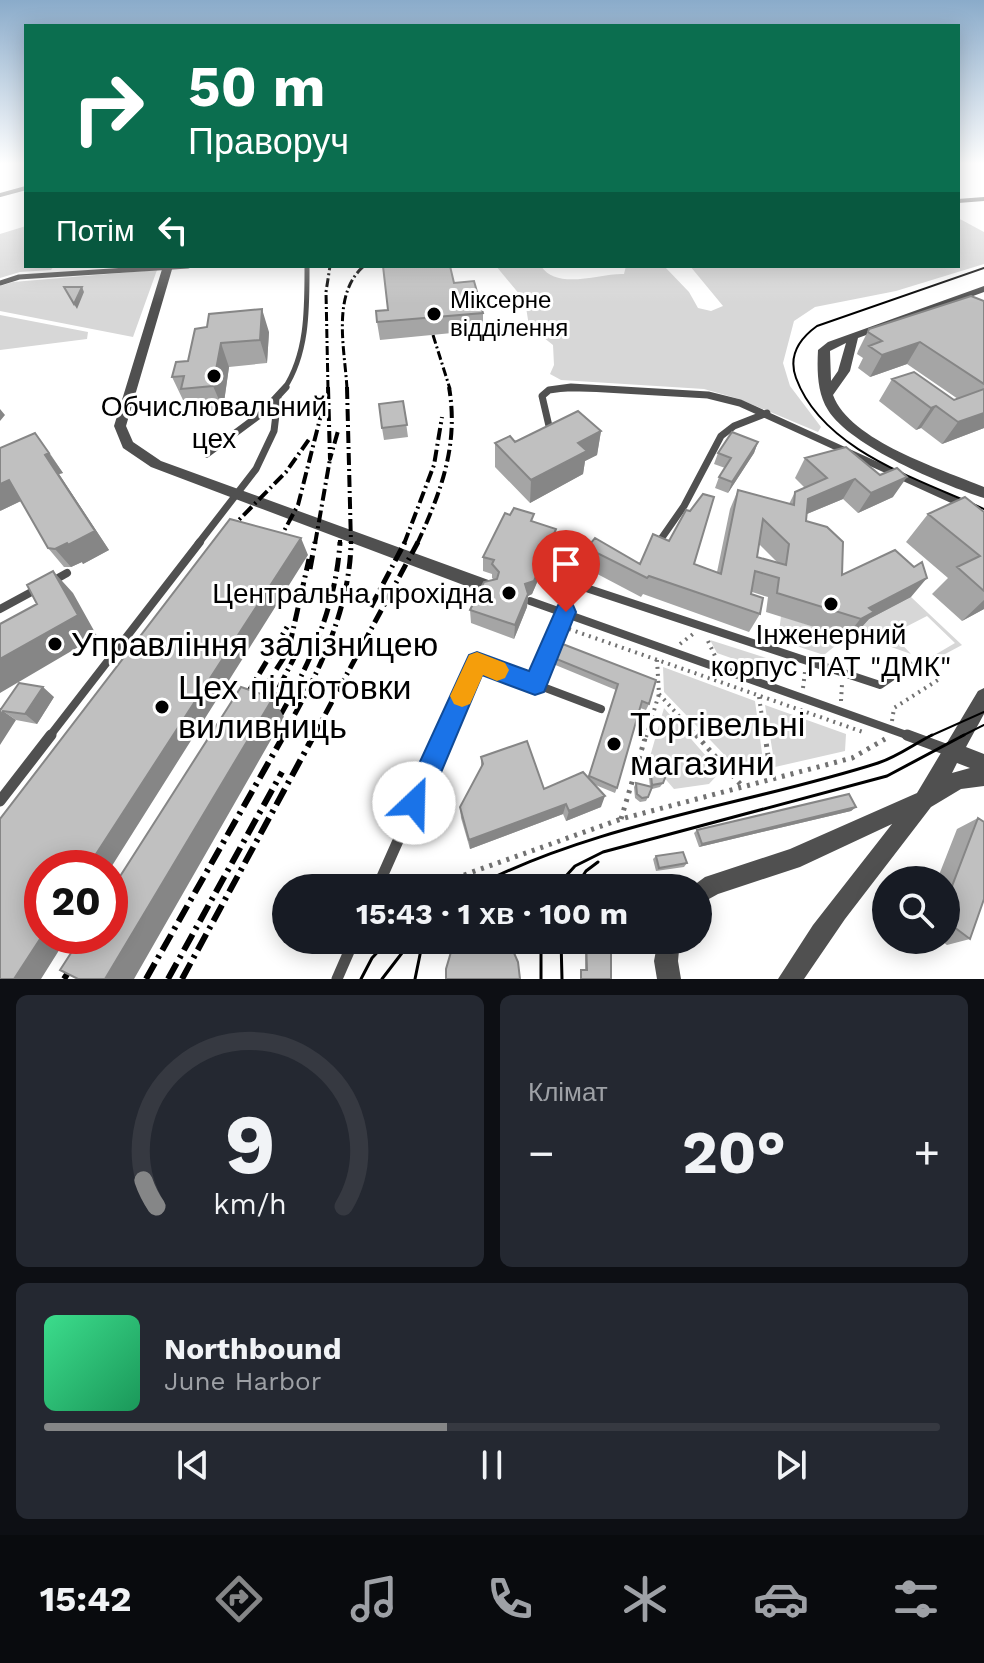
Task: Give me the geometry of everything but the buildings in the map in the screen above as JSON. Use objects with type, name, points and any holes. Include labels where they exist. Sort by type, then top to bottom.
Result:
[{"type":"street","points":[[168,268],[120,426],[128,445],[156,464],[488,587]]},
{"type":"street","points":[[984,289],[824,350],[827,395],[835,412],[851,427],[883,446],[984,493]]},
{"type":"street","points":[[827,395],[844,371],[853,337]]},
{"type":"street","points":[[790,979],[817,935],[925,799],[955,753],[984,697]]},
{"type":"street","points":[[955,753],[984,764]]},
{"type":"street","points":[[712,886],[792,859],[925,799],[958,780],[984,776]]},
{"type":"street","points":[[667,954],[669,979]]},
{"type":"lane","points":[[57,275],[61,268]]},
{"type":"lane","points":[[0,283],[19,277],[154,268]]},
{"type":"lane","points":[[0,801],[256,469],[274,431],[278,398],[298,361],[307,304],[307,268]]},
{"type":"lane","points":[[934,307],[950,308]]},
{"type":"lane","points":[[549,426],[542,396],[549,390],[571,387],[708,395],[767,413],[970,509]]},
{"type":"lane","points":[[207,454],[278,398]]},
{"type":"lane","points":[[661,539],[684,506],[721,436],[734,426],[767,413]]},
{"type":"lane","points":[[0,609],[67,573]]},
{"type":"lane","points":[[577,585],[880,685],[909,665]]},
{"type":"lane","points":[[530,601],[955,753]]},
{"type":"lane","points":[[535,684],[566,612]]},
{"type":"lane","points":[[383,874],[477,663],[601,709]]},
{"type":"lane","points":[[337,979],[348,954]]},
{"type":"path","points":[[560,626],[867,733]]},
{"type":"path","points":[[672,650],[702,626],[719,667]]},
{"type":"path","points":[[767,684],[771,649]]},
{"type":"path","points":[[621,819],[659,694],[657,660]]},
{"type":"path","points":[[891,728],[894,708],[941,678]]},
{"type":"path","points":[[659,694],[742,786]]},
{"type":"path","points":[[759,697],[771,778]]},
{"type":"path","points":[[467,874],[621,819],[852,758],[890,736],[878,735]]},
{"type":"shaded area","points":[[960,219],[984,232],[984,264],[896,291],[815,307],[794,321],[783,363],[790,386],[821,427],[818,432],[739,399],[704,389],[561,380],[550,374],[554,365],[553,345],[529,326],[525,301],[498,268],[543,268],[557,278],[580,279],[624,274],[626,268],[666,268],[689,292],[698,308],[711,311],[723,306],[692,268],[960,268]]},
{"type":"shaded area","points":[[24,227],[24,268],[52,268],[0,278],[0,234]]},
{"type":"shaded area","points":[[157,270],[133,337],[0,311],[0,286],[13,282]]},
{"type":"shaded area","points":[[0,315],[88,332],[87,339],[0,350]]},
{"type":"shaded area","points":[[911,597],[962,645],[932,661],[933,656],[955,643],[927,616],[892,634],[911,654],[877,642],[859,623]]},
{"type":"shaded area","points":[[781,616],[846,637],[824,655],[778,640]]},
{"type":"shaded area","points":[[710,640],[766,658],[765,670],[717,653]]},
{"type":"shaded area","points":[[663,667],[755,701],[764,768],[739,770],[664,692]]},
{"type":"shaded area","points":[[765,705],[846,734],[845,751],[775,767]]},
{"type":"shaded area","points":[[664,708],[720,772],[709,784],[674,789],[649,760]]},
{"type":"tram line","points":[[984,268],[817,326],[800,342],[793,362],[796,378],[809,403],[850,444],[903,474],[984,509]]},
{"type":"tram line","points":[[930,736],[984,712]]},
{"type":"tram line","points":[[964,735],[984,725]]},
{"type":"tram line","points":[[568,874],[575,866],[603,852],[887,776],[964,735]]},
{"type":"tram line","points":[[960,737],[964,735]]},
{"type":"tram line","points":[[501,874],[621,831],[878,763],[930,736]]},
{"type":"tram line","points":[[584,874],[598,862]]},
{"type":"tram line","points":[[361,979],[376,954]]},
{"type":"tram line","points":[[382,979],[401,954]]},
{"type":"tram line","points":[[415,979],[420,954]]},
{"type":"tram line","points":[[541,954],[541,979]]},
{"type":"tram line","points":[[561,954],[562,979]]},
{"type":"railway","points":[[328,389],[326,292],[330,268]]},
{"type":"railway","points":[[347,389],[342,323],[344,307],[347,292],[362,268]]},
{"type":"railway","points":[[433,335],[450,389]]},
{"type":"railway","points":[[328,387],[330,459]]},
{"type":"railway","points":[[347,387],[351,542]]},
{"type":"railway","points":[[417,543],[446,468],[452,429],[449,387]]},
{"type":"railway","points":[[277,544],[298,505],[323,407]]},
{"type":"railway","points":[[404,544],[434,465],[442,417]]},
{"type":"railway","points":[[330,459],[338,431]]},
{"type":"railway","points":[[228,531],[286,472],[310,438]]},
{"type":"railway","points":[[315,544],[330,459]]},
{"type":"railway","points":[[310,569],[315,542]]},
{"type":"railway","points":[[280,716],[320,632],[338,566],[340,542]]},
{"type":"railway","points":[[282,737],[319,668],[338,619],[345,594],[351,542]]},
{"type":"railway","points":[[313,737],[417,543]]},
{"type":"railway","points":[[371,607],[404,544]]},
{"type":"railway","points":[[248,713],[283,659],[291,639],[309,559]]},
{"type":"railway","points":[[246,696],[287,627]]},
{"type":"railway","points":[[267,711],[297,652]]},
{"type":"railway","points":[[146,979],[284,735]]},
{"type":"railway","points":[[182,979],[314,735]]},
{"type":"railway","points":[[168,979],[282,772]]},
{"type":"railway","points":[[64,979],[80,954]]},
{"type":"slow traffic","points":[[462,696],[477,663],[497,670]]},
{"type":"place","name":"Міксерне відділення","points":[[434,314]]},
{"type":"place","name":"Обчислювальний цех","points":[[214,376]]},
{"type":"place","name":"Центральна прохідна","points":[[509,593]]},
{"type":"place","name":"Інженерний корпус ПАТ \"ДМК\"","points":[[831,604]]},
{"type":"place","name":"Управління залізницею","points":[[55,644]]},
{"type":"place","name":"Цех підготовки виливниць","points":[[162,707]]},
{"type":"place","name":"Торгівельні магазини","points":[[614,744]]},
{"type":"route","points":[[414,803],[477,663],[535,684],[566,612]]}]
